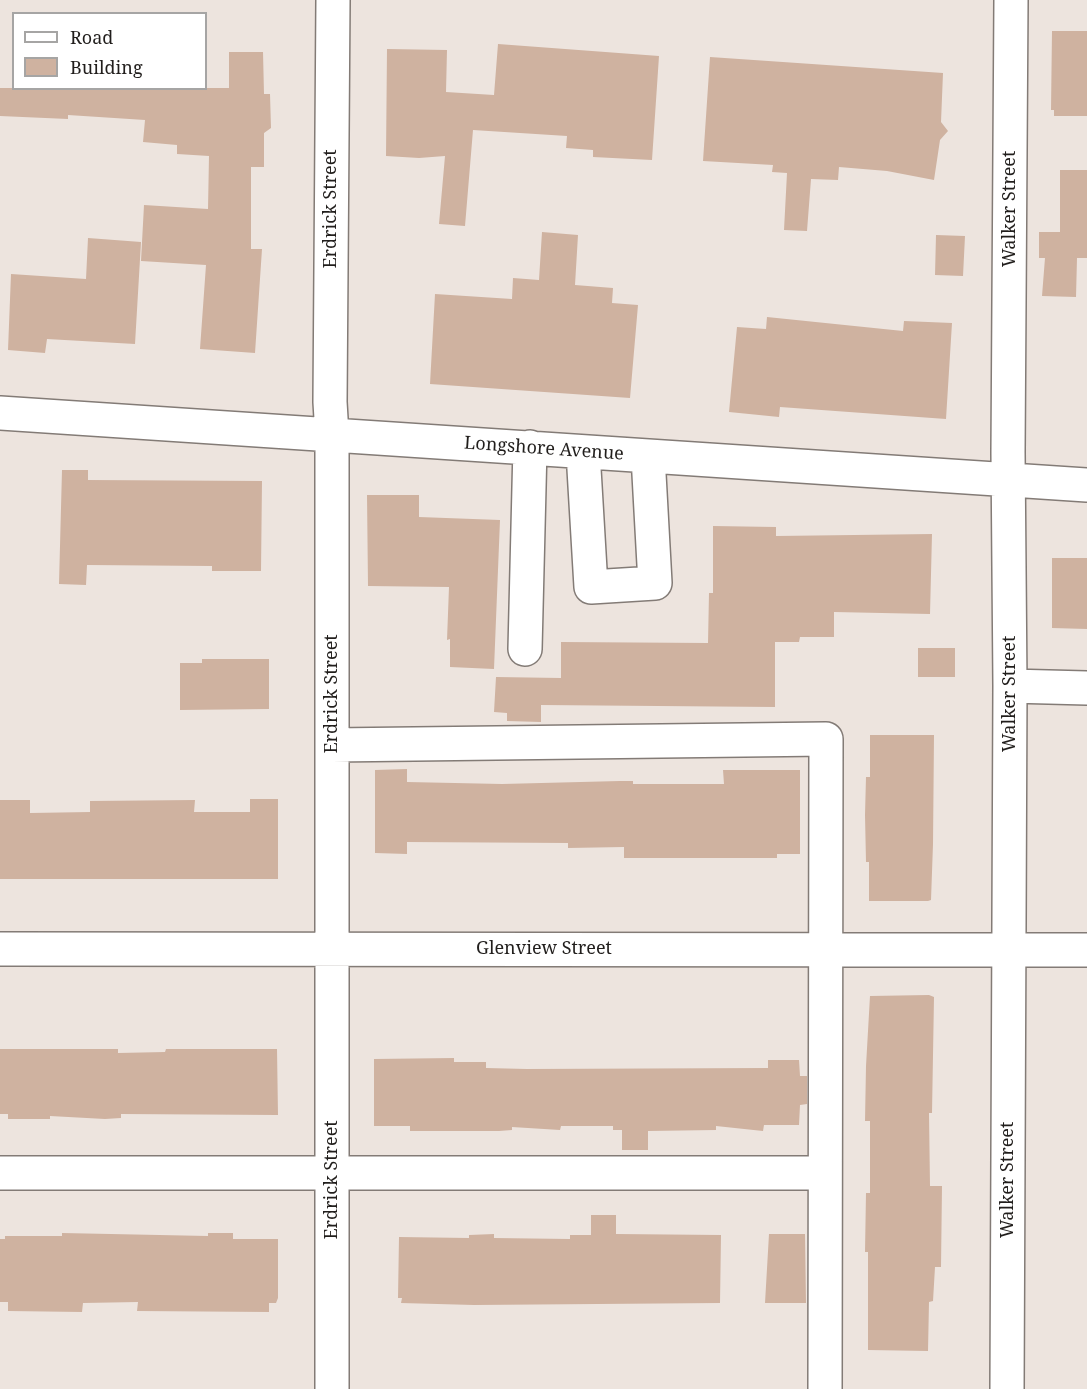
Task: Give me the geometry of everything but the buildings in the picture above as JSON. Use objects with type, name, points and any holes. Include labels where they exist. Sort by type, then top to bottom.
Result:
[{"type":"street","name":"Erdrick Street","points":[[332,1389],[332,435],[330,378],[333,0]]},
{"type":"street","name":"Walker Street","points":[[1007,1389],[1011,0]]},
{"type":"street","name":"Longshore Avenue","points":[[0,413],[1087,485]]},
{"type":"street","points":[[525,649],[530,447]]},
{"type":"street","points":[[584,452],[591,587],[655,583],[648,456]]},
{"type":"street","points":[[1010,686],[1087,688]]},
{"type":"street","points":[[332,744],[826,739],[825,1389]]},
{"type":"street","name":"Glenview Street","points":[[0,949],[1087,950]]},
{"type":"street","points":[[0,1173],[824,1173]]}]
